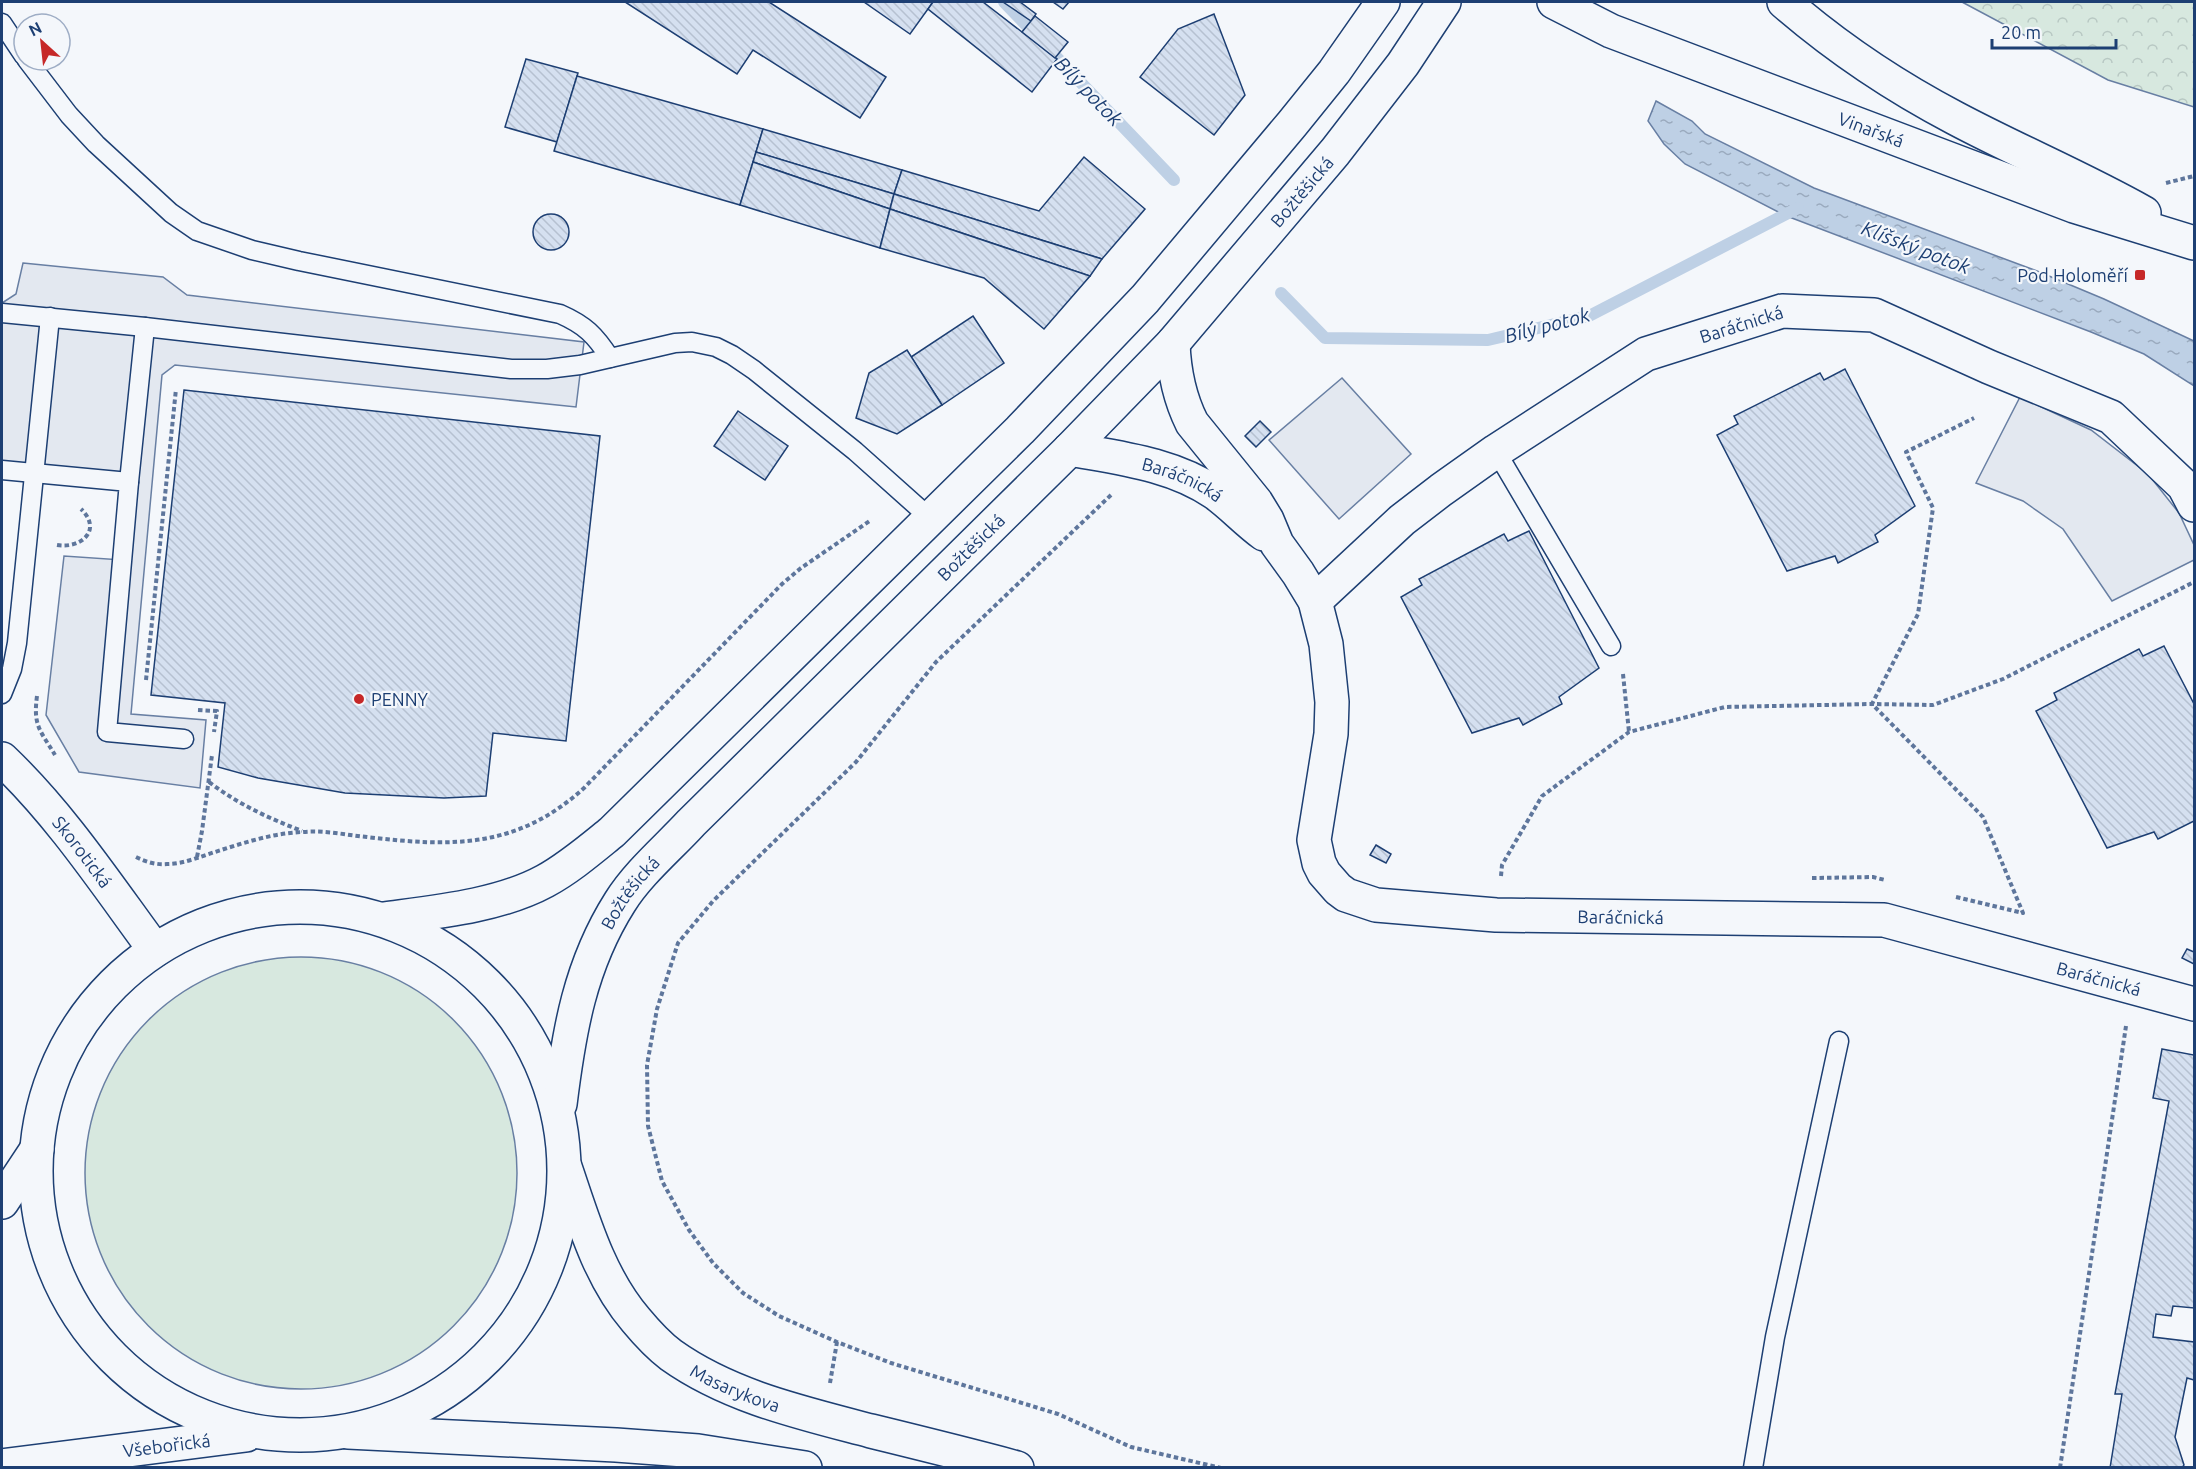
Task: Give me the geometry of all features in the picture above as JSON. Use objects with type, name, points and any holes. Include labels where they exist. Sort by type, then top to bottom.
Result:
[{"type":"street","points":[[382,919],[464,907],[509,895],[544,881],[612,832],[1020,430],[1152,290],[1334,72],[1383,2]]},
{"type":"street","name":"Božtěšická","points":[[559,1114],[566,1053],[576,1000],[594,950],[621,901],[647,869],[691,823],[1070,449],[1173,343],[1335,152],[1403,64],[1444,2]]},
{"type":"street","name":"Vinařská","points":[[1554,2],[1611,31],[2041,194],[2085,210],[2194,242]]},
{"type":"street","name":"Vinařská","points":[[1785,2],[1818,31],[1894,83],[1954,118],[2114,196],[2194,242]]},
{"type":"street","name":"Baráčnická","points":[[1315,601],[1402,520],[1496,451],[1646,354],[1782,311],[1874,315],[1989,367],[2111,417],[2184,486],[2194,505]]},
{"type":"street","name":"Baráčnická","points":[[1173,343],[1178,388],[1192,423],[1256,502],[1277,544],[1315,601],[1326,644],[1332,702],[1331,734],[1314,840],[1324,873],[1346,895],[1376,905],[1496,915],[1884,920],[2194,1004]]},
{"type":"street","name":"Baráčnická","points":[[1070,449],[1158,467],[1197,482],[1215,493],[1277,544]]},
{"type":"street","name":"Skorotická","points":[[2,759],[50,809],[155,950]]},
{"type":"street","points":[[348,1432],[389,1420],[436,1398],[475,1370],[508,1335],[530,1304],[548,1265],[560,1225],[565,1167],[559,1114],[543,1064],[523,1027],[492,988],[452,954],[382,919],[346,910],[310,907],[263,909],[224,918],[191,931],[155,950],[117,980],[93,1008],[71,1039],[56,1071],[42,1114],[37,1149],[37,1199],[44,1239],[60,1283],[88,1328],[108,1354],[155,1393],[195,1414],[226,1426],[263,1433],[291,1436],[348,1432],[699,1451],[805,1467]]},
{"type":"street","points":[[2,1202],[37,1149]]},
{"type":"street","name":"Masarykova","points":[[565,1167],[587,1234],[606,1276],[634,1319],[670,1354],[714,1381],[765,1401],[1017,1467]]},
{"type":"street","name":"Všebořická","points":[[2,1466],[263,1433]]},
{"type":"lane","points":[[2,24],[12,39]]},
{"type":"lane","points":[[36,72],[69,115],[96,144],[163,206],[197,231],[252,250],[299,261],[560,314],[585,328],[597,338],[610,358]]},
{"type":"lane","points":[[2,313],[511,369],[547,369],[580,365],[675,343],[692,342],[716,347],[754,370],[855,451],[930,518]]},
{"type":"lane","points":[[2,694],[12,669],[17,643],[50,317]]},
{"type":"lane","points":[[145,327],[107,732],[184,739]]},
{"type":"lane","points":[[1496,451],[1611,646]]},
{"type":"lane","points":[[2,470],[129,482]]},
{"type":"lane","points":[[1753,1467],[1775,1337],[1839,1041]]},
{"type":"path","points":[[146,681],[176,389]]},
{"type":"path","points":[[1872,704],[1917,614],[1933,508],[1906,452],[1974,418]]},
{"type":"path","points":[[1114,492],[936,662],[856,762],[714,901],[678,943],[657,1009],[647,1065],[648,1126],[662,1181],[688,1230],[713,1263],[743,1293],[779,1316],[891,1363],[1058,1414],[1131,1447],[1221,1467]]},
{"type":"path","points":[[130,855],[154,864],[168,864],[197,858],[245,843],[303,831],[416,843],[453,844],[513,832],[538,821],[565,806],[584,788],[782,584],[811,561],[906,496]]},
{"type":"path","points":[[56,534],[55,545],[73,546],[82,542],[88,534],[91,526],[88,517],[76,505]]},
{"type":"path","points":[[1496,915],[1502,865],[1542,796],[1629,732],[1725,707],[1934,705],[2004,679],[2194,582]]},
{"type":"path","points":[[1611,646],[1624,676],[1629,732]]},
{"type":"path","points":[[37,692],[34,714],[36,722],[57,758]]},
{"type":"path","points":[[1872,704],[1983,817],[2023,913],[1954,896]]},
{"type":"path","points":[[196,709],[217,711],[214,735]]},
{"type":"path","points":[[197,858],[213,747]]},
{"type":"path","points":[[208,782],[242,805],[270,819],[303,831]]},
{"type":"path","points":[[1803,878],[1874,877],[1896,883]]},
{"type":"path","points":[[2061,1467],[2132,987]]},
{"type":"green space","points":[[1962,2],[2194,2],[2194,107],[2108,80]]},
{"type":"green space","points":[[301,957],[343,961],[384,974],[421,994],[454,1020],[480,1053],[500,1090],[513,1131],[517,1173],[513,1215],[500,1256],[480,1293],[454,1326],[421,1352],[384,1372],[343,1385],[301,1389],[259,1385],[218,1372],[181,1352],[148,1326],[122,1293],[102,1256],[89,1215],[85,1173],[89,1131],[102,1090],[122,1053],[148,1020],[181,994],[218,974],[259,961]]},
{"type":"shaded area","points":[[23,263],[163,277],[187,295],[584,342],[576,407],[175,365],[162,375],[131,714],[206,720],[200,788],[79,772],[46,715],[64,556],[122,560],[129,482],[2,470],[2,303],[16,294]]},
{"type":"shaded area","points":[[1342,378],[1411,454],[1339,519],[1269,440]]},
{"type":"shaded area","points":[[2020,397],[2091,430],[2148,474],[2179,513],[2194,545],[2194,560],[2112,601],[2063,529],[2023,501],[1976,483]]},
{"type":"water","name":"Klíšský potok","points":[[1656,101],[1692,121],[1705,134],[1814,188],[2037,271],[2194,341],[2194,386],[2144,354],[1784,215],[1685,164],[1664,144],[1648,121]]},
{"type":"building","points":[[625,2],[769,2],[886,77],[860,118],[753,50],[737,74]]},
{"type":"building","points":[[864,2],[933,2],[910,34]]},
{"type":"building","points":[[933,2],[983,2],[1057,59],[1032,92],[928,9]]},
{"type":"building","points":[[1003,2],[1020,2],[1036,14],[1031,21]]},
{"type":"building","points":[[1053,2],[1069,2],[1063,9]]},
{"type":"building","points":[[1214,14],[1245,95],[1214,135],[1140,77],[1178,29]]},
{"type":"building","points":[[1035,16],[1068,42],[1055,58],[1022,32]]},
{"type":"building","points":[[526,59],[578,73],[557,142],[505,127]]},
{"type":"building","points":[[577,76],[763,129],[740,205],[554,151]]},
{"type":"building","points":[[763,129],[902,170],[894,194],[756,152]]},
{"type":"building","points":[[756,152],[894,194],[890,209],[753,162]]},
{"type":"building","points":[[1084,157],[1145,209],[1102,259],[894,194],[902,170],[1039,211]]},
{"type":"building","points":[[753,162],[890,209],[880,248],[740,205]]},
{"type":"building","points":[[894,194],[1102,259],[1090,276],[890,209]]},
{"type":"building","points":[[890,209],[1090,276],[1044,329],[984,278],[880,248]]},
{"type":"building","points":[[551,214],[564,219],[569,232],[564,245],[551,250],[538,245],[533,232],[538,219]]},
{"type":"building","points":[[973,316],[1004,363],[942,405],[911,357]]},
{"type":"building","points":[[907,350],[942,405],[897,434],[856,418],[869,373]]},
{"type":"building","points":[[1845,369],[1915,506],[1875,535],[1878,542],[1838,563],[1835,556],[1787,571],[1717,435],[1738,424],[1734,416],[1820,373],[1824,380]]},
{"type":"building","points":[[184,390],[600,436],[566,741],[493,733],[486,796],[444,798],[345,793],[258,778],[218,767],[225,703],[151,695]]},
{"type":"building","points":[[738,411],[788,446],[765,480],[714,446]]},
{"type":"building","points":[[1260,421],[1271,432],[1256,447],[1245,436]]},
{"type":"building","points":[[1529,531],[1599,668],[1559,697],[1562,704],[1523,725],[1519,718],[1472,733],[1401,597],[1422,585],[1419,579],[1504,534],[1508,541]]},
{"type":"building","points":[[2164,646],[2194,704],[2194,821],[2158,839],[2154,832],[2107,848],[2036,711],[2057,700],[2054,693],[2139,649],[2143,656]]},
{"type":"building","points":[[1376,845],[1391,854],[1386,863],[1370,855]]},
{"type":"building","points":[[2187,949],[2194,952],[2194,964],[2182,958]]},
{"type":"building","points":[[2162,1049],[2194,1055],[2194,1308],[2173,1306],[2171,1316],[2156,1314],[2153,1337],[2194,1342],[2194,1380],[2187,1378],[2175,1437],[2184,1465],[2182,1468],[2110,1468],[2122,1394],[2115,1394],[2169,1101],[2153,1098]]},
{"type":"waterway","name":"Bílý potok","points":[[1004,2],[1174,180]]},
{"type":"waterway","name":"Bílý potok","points":[[1281,293],[1325,338],[1488,340],[1589,316],[1798,208]]},
{"type":"place","name":"Pod Holoměří","points":[[2140,275]]},
{"type":"place","name":"PENNY","points":[[359,699]]}]
